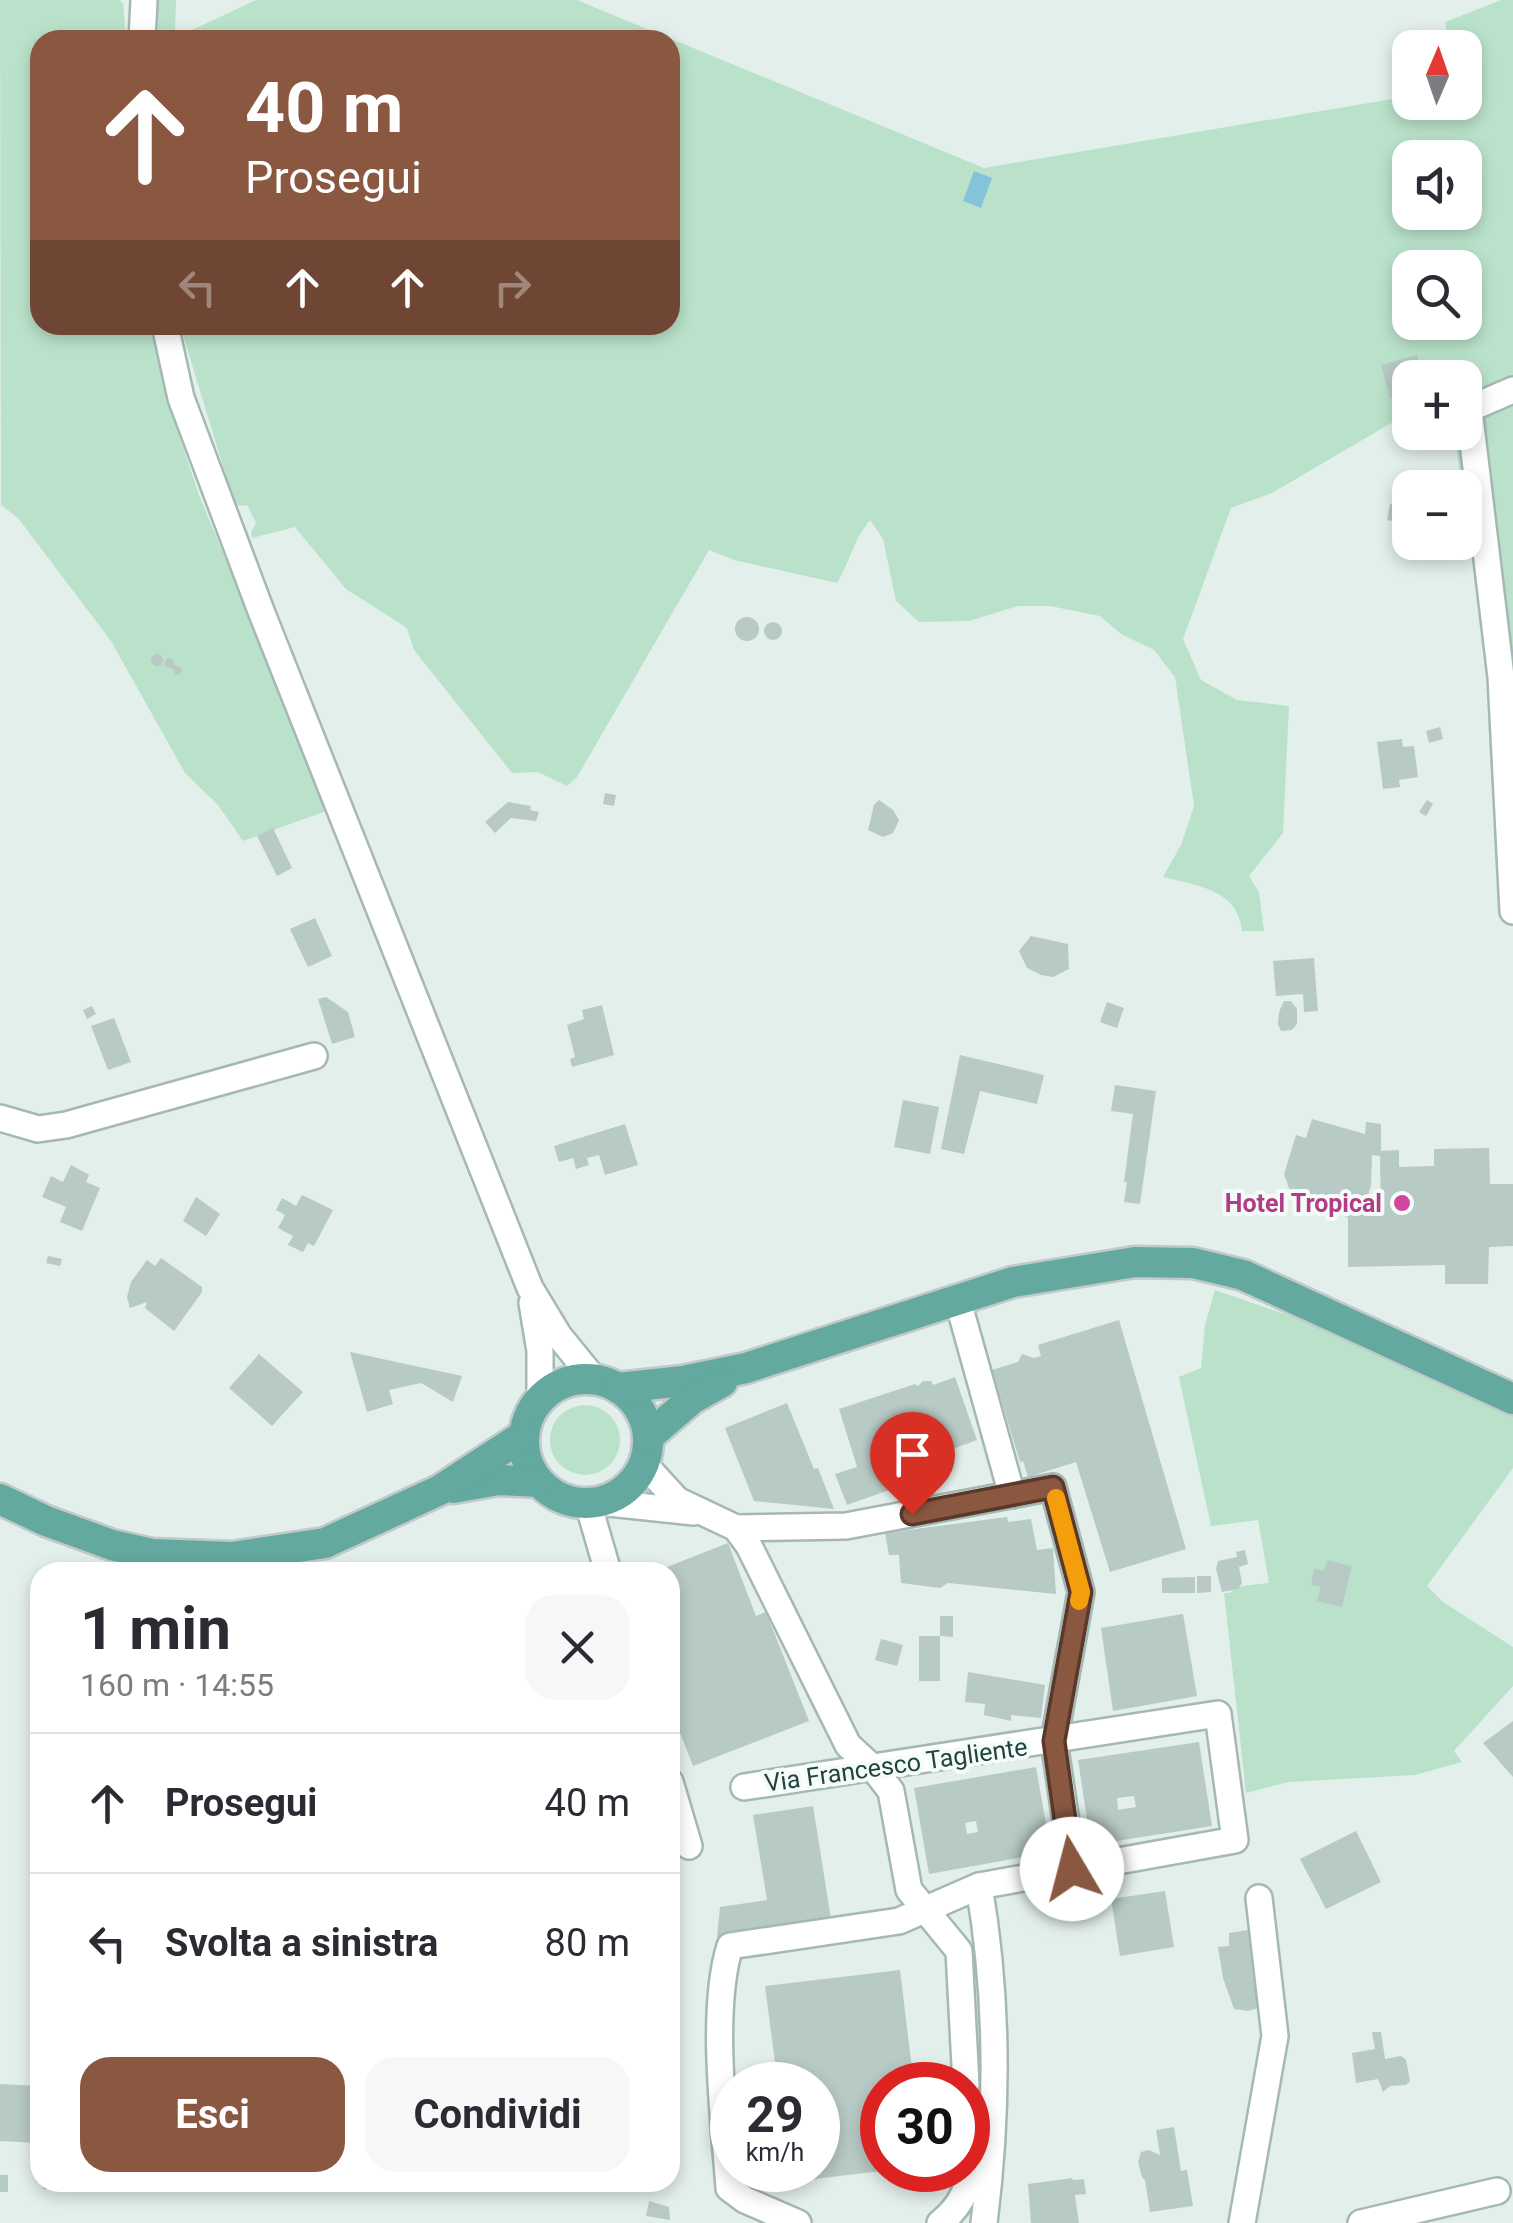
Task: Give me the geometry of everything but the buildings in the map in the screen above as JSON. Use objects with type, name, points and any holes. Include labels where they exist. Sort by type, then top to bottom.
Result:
[{"type":"main road","points":[[746,1368],[692,1398],[646,1450],[633,1481],[618,1494],[593,1502],[553,1494],[538,1482],[524,1452],[532,1410],[555,1386],[574,1380],[683,1382],[746,1368],[1013,1282],[1117,1264],[1193,1262],[1243,1275],[1513,1399]]},
{"type":"main road","points":[[606,1383],[633,1401],[644,1418],[646,1450]]},
{"type":"main road","points":[[0,1499],[112,1546],[152,1554],[232,1557],[325,1542],[440,1490],[524,1436]]},
{"type":"main road","points":[[440,1490],[498,1480],[538,1482]]},
{"type":"street","points":[[142,30],[144,0]]},
{"type":"street","points":[[167,335],[181,398],[254,594],[530,1288],[559,1336],[606,1383]]},
{"type":"street","points":[[1513,390],[1470,409],[1501,677],[1513,911]]},
{"type":"street","points":[[0,1118],[38,1128],[66,1125],[314,1056]]},
{"type":"street","points":[[530,1288],[540,1351],[540,1398]]},
{"type":"street","points":[[958,1301],[1012,1494]]},
{"type":"street","points":[[646,1450],[677,1500],[736,1528],[749,1546],[848,1745],[891,1791],[909,1890],[959,1951],[965,2062]]},
{"type":"street","points":[[736,1528],[846,1526],[1053,1487],[1081,1592],[1054,1741],[1072,1869],[979,1886],[899,1921],[730,1946],[724,1965],[720,2058],[728,2188],[745,2200],[798,2223]]},
{"type":"street","points":[[606,1562],[593,1502],[709,1513]]},
{"type":"street","name":"Via Francesco Tagliente","points":[[744,1787],[1218,1714],[1235,1840],[1072,1869]]},
{"type":"street","points":[[680,1816],[689,1846]]},
{"type":"street","points":[[979,1886],[989,1946],[992,2048],[992,2158],[984,2223]]},
{"type":"street","points":[[1242,2223],[1275,2036],[1259,1898]]},
{"type":"street","points":[[1361,2223],[1497,2190]]},
{"type":"street","points":[[940,2223],[954,2212],[967,2192]]},
{"type":"green space","points":[[0,0],[119,0],[123,3],[125,30],[30,30],[30,335],[157,335],[168,402],[199,495],[329,810],[243,841],[218,805],[185,773],[111,641],[18,518],[1,505]]},
{"type":"green space","points":[[158,0],[176,0],[175,30],[158,30]]},
{"type":"green space","points":[[256,0],[577,0],[650,30],[192,30]]},
{"type":"green space","points":[[1501,0],[1513,0],[1513,673],[1488,662],[1475,560],[1482,560],[1482,470],[1459,470],[1457,450],[1482,450],[1482,360],[1392,360],[1392,423],[1272,493],[1231,508],[1183,639],[1201,680],[1237,700],[1289,706],[1283,833],[1249,876],[1259,892],[1264,931],[1242,931],[1233,906],[1214,892],[1163,877],[1181,845],[1194,806],[1175,677],[1154,650],[1121,634],[1100,616],[1050,606],[1018,606],[969,621],[919,622],[896,601],[883,539],[870,520],[837,583],[734,560],[709,550],[577,777],[567,786],[538,772],[512,773],[414,650],[407,628],[346,589],[295,527],[252,538],[256,523],[247,505],[235,506],[183,335],[680,335],[680,43],[984,168],[1392,99],[1392,120],[1482,120],[1482,30],[1447,30],[1445,22]]},
{"type":"green space","points":[[1215,1290],[1322,1327],[1513,1416],[1513,1468],[1427,1586],[1443,1602],[1513,1647],[1513,1686],[1454,1751],[1462,1762],[1415,1775],[1289,1782],[1246,1793],[1224,1593],[1241,1586],[1269,1583],[1258,1520],[1211,1526],[1179,1377],[1201,1368],[1205,1325]]},
{"type":"green space","points":[[585,1405],[599,1407],[610,1415],[618,1426],[618,1454],[610,1465],[599,1473],[585,1475],[571,1473],[560,1465],[552,1454],[550,1440],[552,1426],[560,1415],[571,1407]]},
{"type":"water","points":[[974,171],[992,178],[981,208],[963,201]]},
{"type":"slow traffic","points":[[1056,1498],[1081,1592],[1079,1601]]},
{"type":"place","name":"Hotel Tropical","points":[[1402,1203]]},
{"type":"route","points":[[912,1514],[1053,1487],[1081,1592],[1054,1741],[1072,1869]]}]
